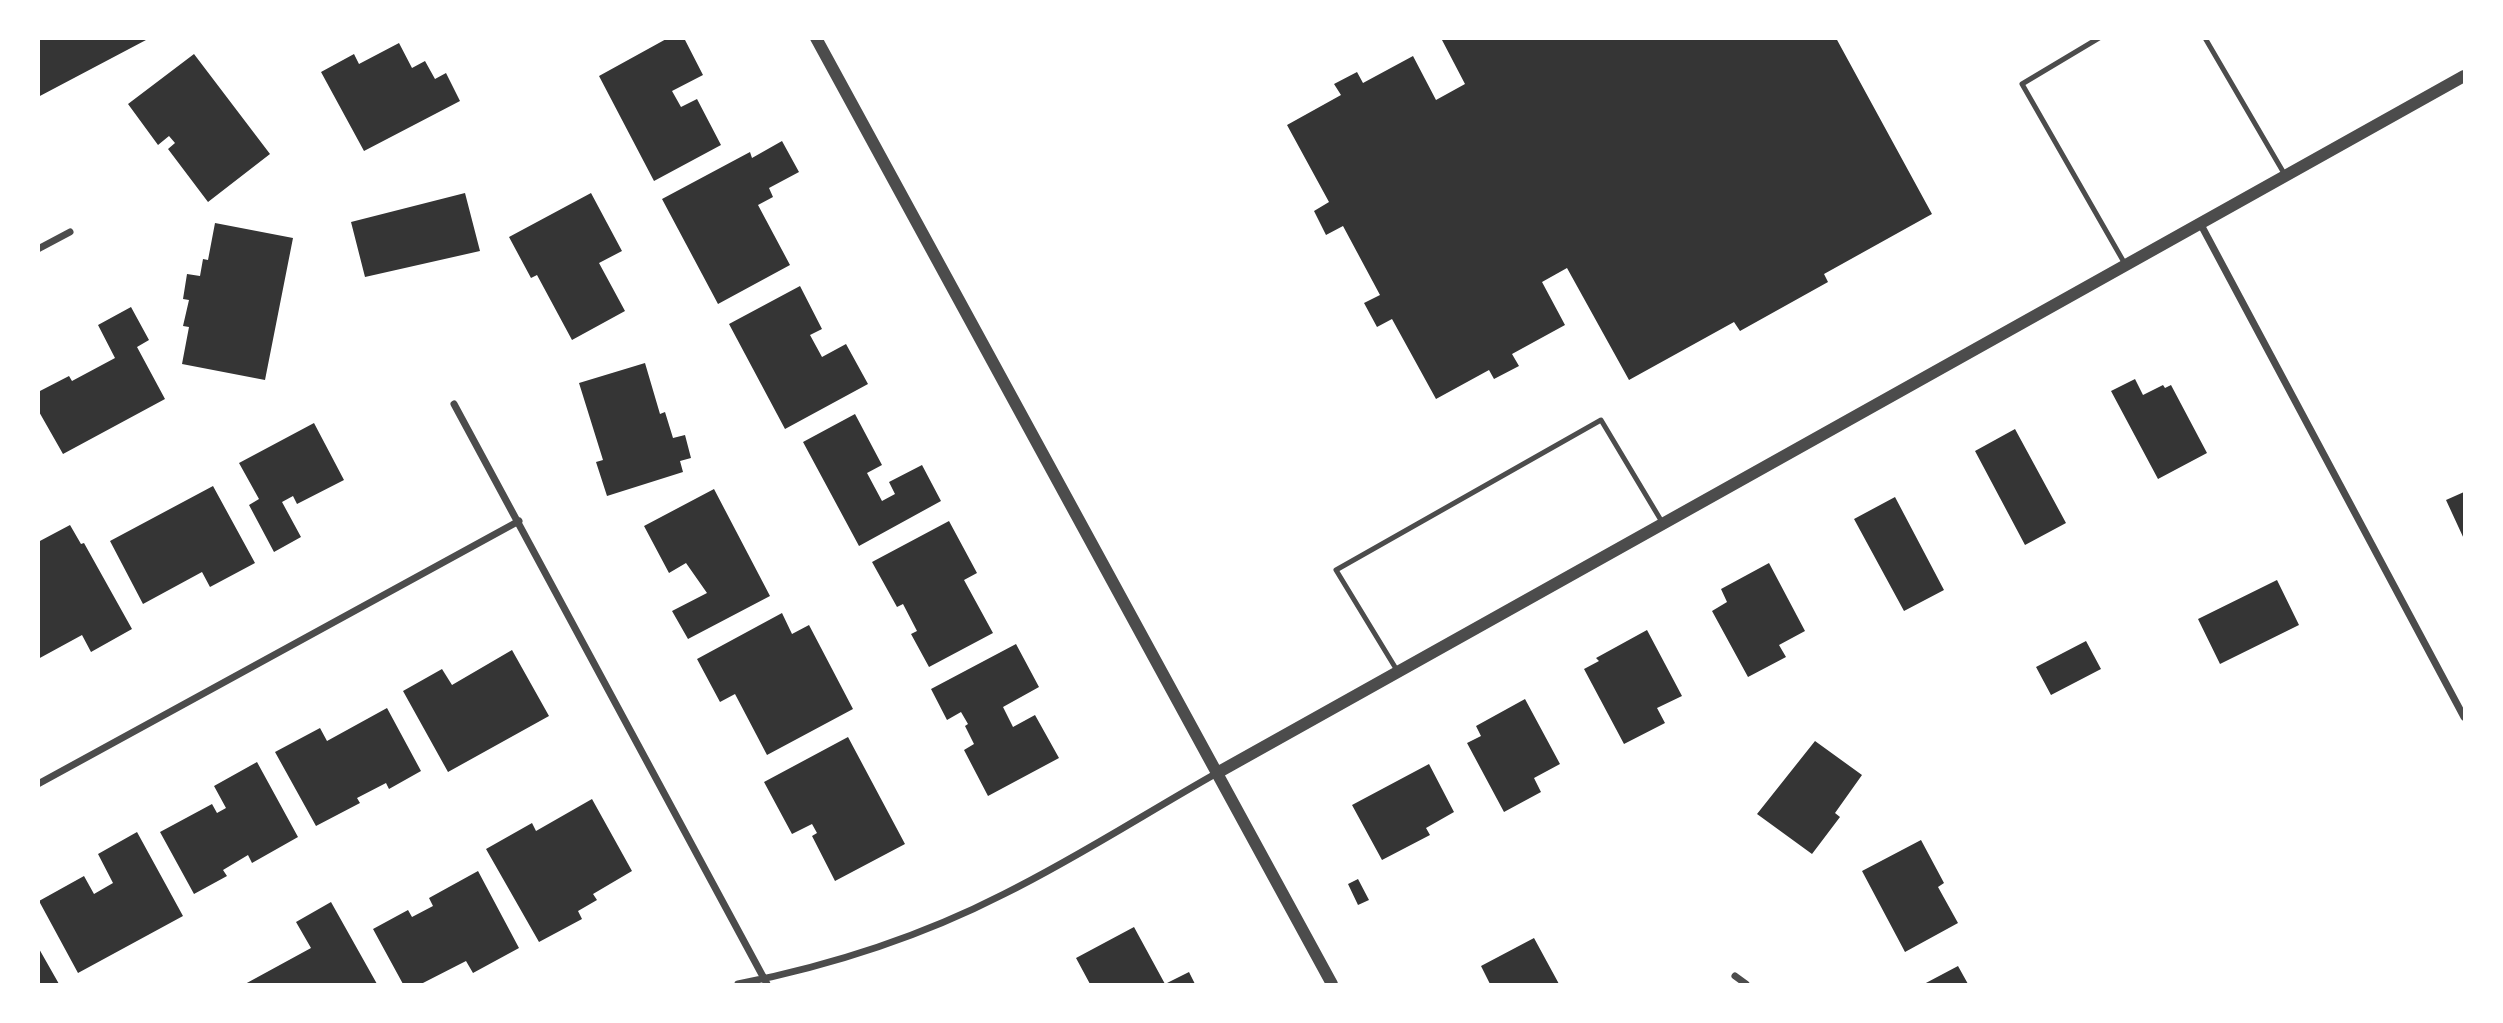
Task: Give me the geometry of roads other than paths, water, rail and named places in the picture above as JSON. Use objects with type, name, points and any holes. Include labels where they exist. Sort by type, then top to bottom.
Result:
[{"type":"street","points":[[816,38],[1332,985]]},
{"type":"street","points":[[738,985],[766,982],[883,946],[993,900],[2465,76]]},
{"type":"street","points":[[2200,223],[2465,716]]},
{"type":"street","points":[[38,249],[70,232]]},
{"type":"street","points":[[454,404],[766,982]]},
{"type":"street","points":[[38,785],[519,521]]},
{"type":"street","points":[[1735,975],[1746,985]]},
{"type":"lane","points":[[2099,38],[2022,84],[2125,264]]},
{"type":"lane","points":[[2204,38],[2285,175]]},
{"type":"lane","points":[[1398,672],[1336,570],[1601,420],[1663,524]]}]
